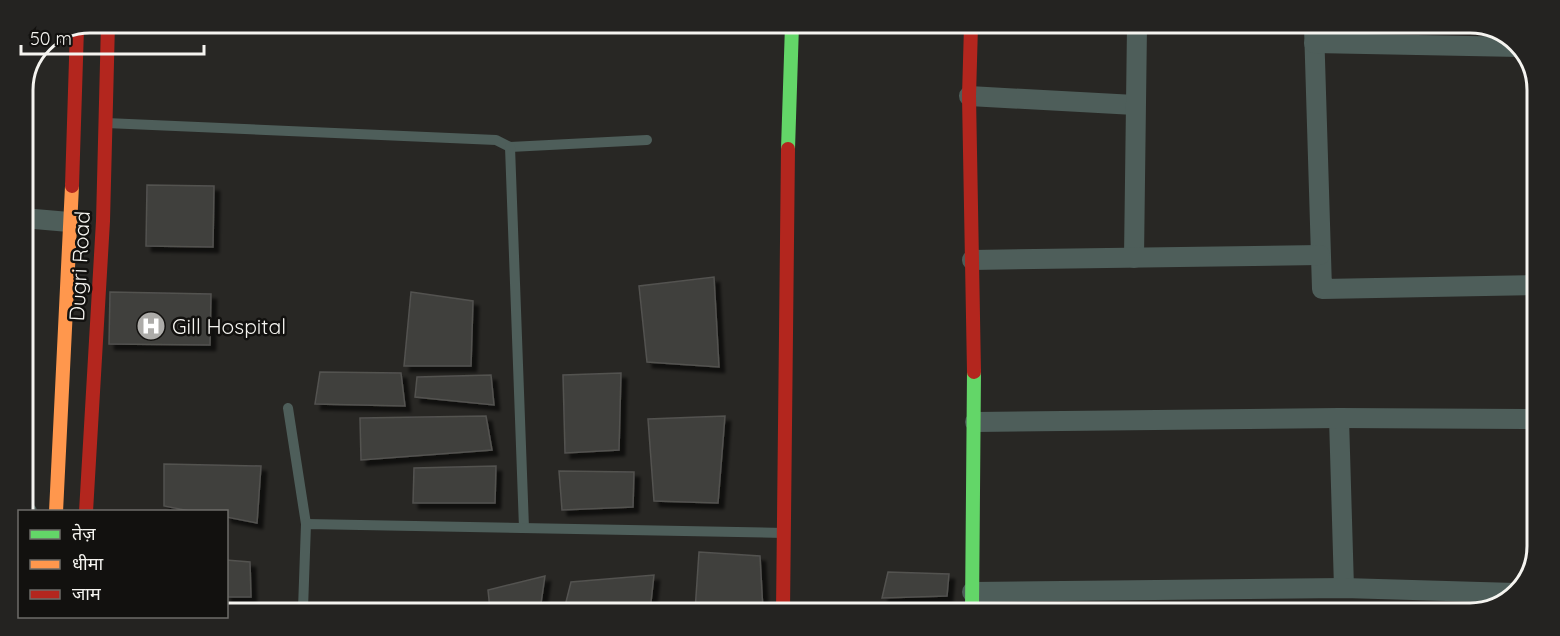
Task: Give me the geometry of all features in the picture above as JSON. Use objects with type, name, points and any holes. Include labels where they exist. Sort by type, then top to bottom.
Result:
[{"type":"street","name":"Dugri Road","points":[[86,510],[104,221],[108,33]]},
{"type":"street","points":[[783,603],[787,172],[792,33]]},
{"type":"street","points":[[971,33],[969,96],[975,422],[972,602],[1344,588],[1502,593]]},
{"type":"street","points":[[1134,258],[1137,33]]},
{"type":"street","name":"Dugri Road","points":[[56,510],[77,35]]},
{"type":"street","points":[[1506,46],[1314,35],[1322,289],[1527,285]]},
{"type":"street","points":[[969,96],[1135,105]]},
{"type":"street","points":[[33,219],[69,222]]},
{"type":"street","points":[[972,260],[1320,255]]},
{"type":"street","points":[[975,422],[1339,418],[1527,419]]},
{"type":"street","points":[[1339,418],[1344,588]]},
{"type":"lane","points":[[106,123],[496,140],[510,147],[647,140]]},
{"type":"lane","points":[[510,147],[524,528]]},
{"type":"lane","points":[[288,408],[306,524],[303,603]]},
{"type":"lane","points":[[306,524],[784,533]]},
{"type":"building","points":[[147,185],[214,186],[213,247],[146,246]]},
{"type":"building","points":[[714,277],[719,367],[647,362],[639,286]]},
{"type":"building","points":[[110,292],[211,294],[210,345],[109,344]]},
{"type":"building","points":[[411,292],[473,301],[471,366],[404,366]]},
{"type":"building","points":[[320,372],[401,373],[405,406],[315,404]]},
{"type":"building","points":[[621,373],[619,450],[565,453],[563,375]]},
{"type":"building","points":[[491,375],[494,405],[415,397],[417,377]]},
{"type":"building","points":[[486,416],[492,450],[361,460],[360,418]]},
{"type":"building","points":[[725,416],[718,503],[654,501],[648,419]]},
{"type":"building","points":[[164,464],[261,466],[257,523],[228,517],[228,510],[185,510],[164,506]]},
{"type":"building","points":[[496,466],[495,503],[413,503],[414,468]]},
{"type":"building","points":[[559,471],[634,472],[633,507],[562,510]]},
{"type":"building","points":[[699,552],[760,556],[763,603],[696,603]]},
{"type":"building","points":[[228,560],[250,562],[251,597],[228,597]]},
{"type":"building","points":[[888,572],[949,574],[947,596],[882,598]]},
{"type":"building","points":[[654,575],[651,603],[566,603],[571,582]]},
{"type":"building","points":[[545,576],[541,603],[489,603],[488,590]]},
{"type":"traffic: fast","points":[[788,149],[792,33]]},
{"type":"traffic: fast","points":[[972,603],[974,372]]},
{"type":"traffic: slow","points":[[56,510],[72,186]]},
{"type":"traffic: jam","points":[[86,510],[103,221],[108,33]]},
{"type":"traffic: jam","points":[[971,33],[969,96],[974,372]]},
{"type":"traffic: jam","points":[[72,186],[77,35]]},
{"type":"traffic: jam","points":[[783,603],[788,149]]},
{"type":"place","name":"Gill Hospital","points":[[151,326]]}]
